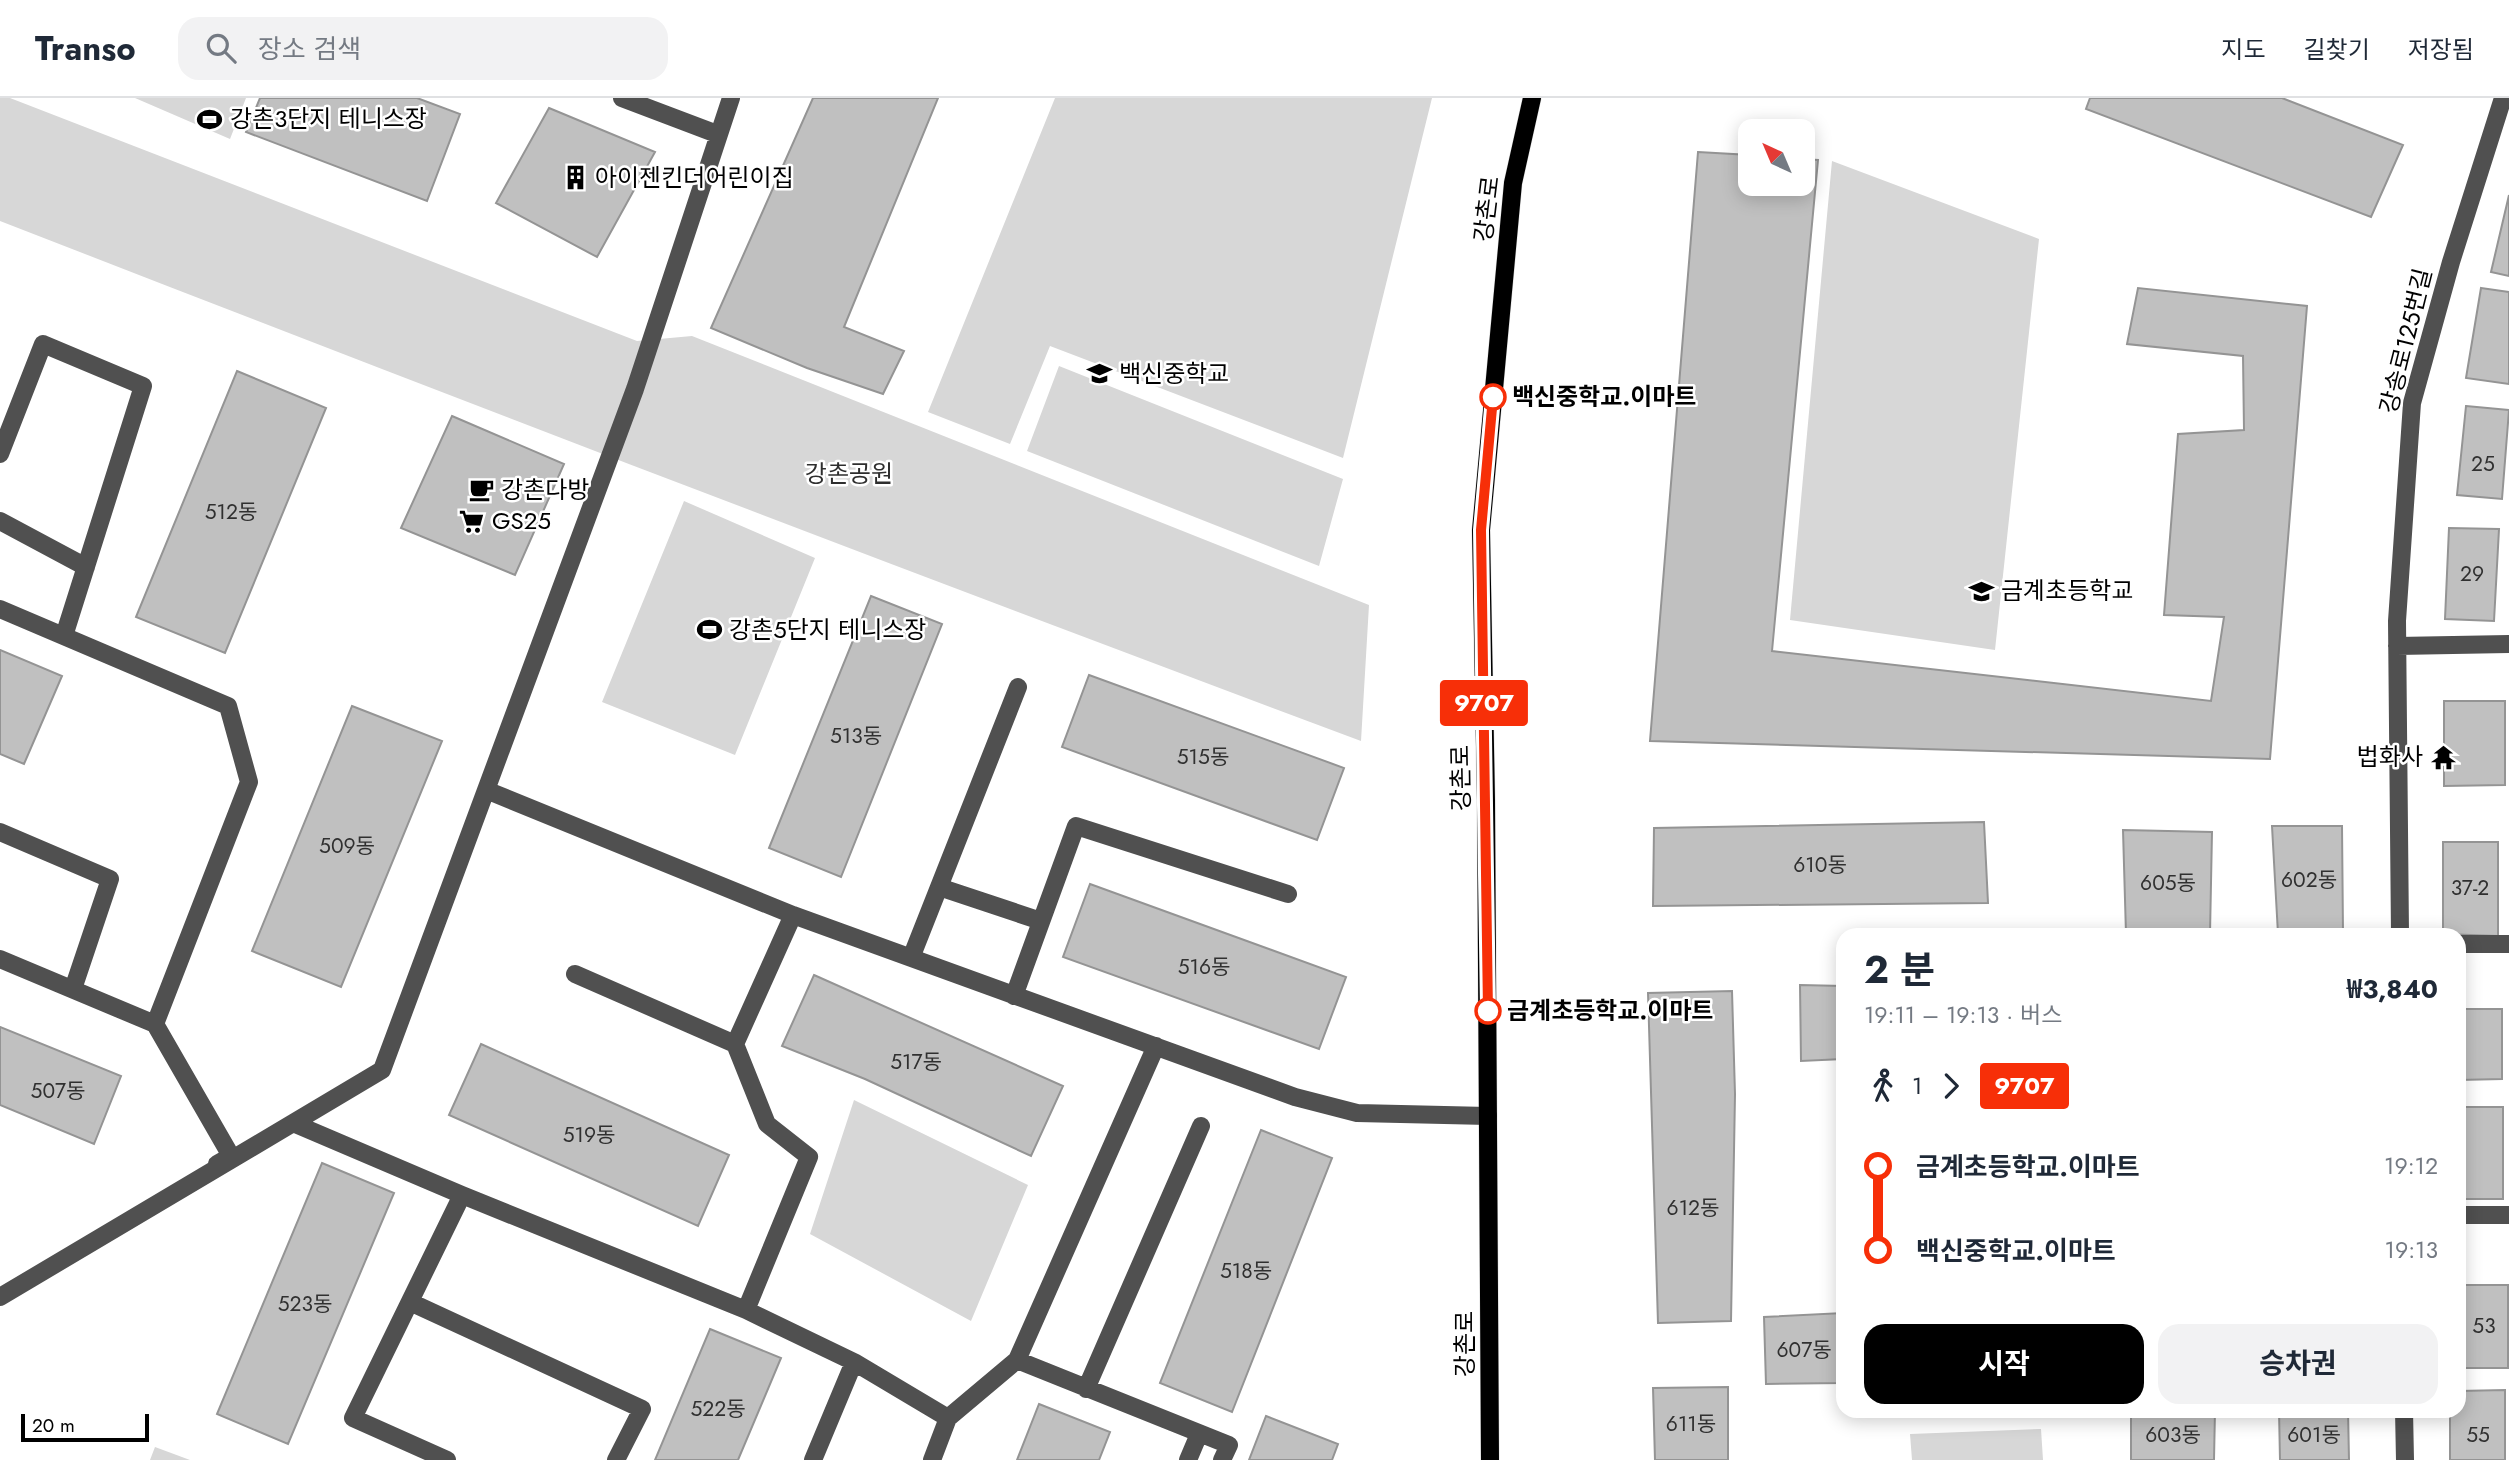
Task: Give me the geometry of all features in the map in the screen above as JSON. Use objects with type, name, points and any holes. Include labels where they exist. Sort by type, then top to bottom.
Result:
[{"type":"main road","name":"강촌로","points":[[1490,1460],[1481,530],[1513,183],[1532,98]]},
{"type":"street","points":[[622,98],[717,134]]},
{"type":"street","points":[[0,1296],[382,1070],[635,389],[731,98]]},
{"type":"street","name":"강송로125번길","points":[[2400,928],[2397,646],[2412,403],[2451,262],[2504,104]]},
{"type":"street","points":[[0,454],[43,344],[143,386],[64,636]]},
{"type":"street","points":[[0,521],[86,567]]},
{"type":"street","points":[[0,609],[228,706],[249,782],[155,1024]]},
{"type":"street","points":[[2397,646],[2509,644]]},
{"type":"street","points":[[911,958],[1018,687]]},
{"type":"street","points":[[486,790],[793,915],[1295,1097],[1357,1113],[1488,1116]]},
{"type":"street","points":[[1014,996],[1076,826],[1288,894]]},
{"type":"street","points":[[0,832],[110,879],[73,989]]},
{"type":"street","points":[[939,887],[1041,921]]},
{"type":"street","points":[[735,1044],[793,915]]},
{"type":"street","points":[[2466,944],[2509,944]]},
{"type":"street","points":[[0,959],[155,1024],[231,1156],[0,1296]]},
{"type":"street","points":[[575,974],[735,1044],[767,1124],[809,1157],[746,1310]]},
{"type":"street","points":[[932,1460],[948,1418],[1017,1360],[1156,1046]]},
{"type":"street","points":[[293,1123],[746,1310],[854,1362],[948,1418]]},
{"type":"street","points":[[1086,1389],[1200,1126]]},
{"type":"street","points":[[447,1460],[353,1418],[463,1195]]},
{"type":"street","points":[[2466,1215],[2509,1215]]},
{"type":"street","points":[[410,1302],[642,1409],[616,1460]]},
{"type":"street","points":[[1017,1360],[1229,1445],[1222,1460]]},
{"type":"street","points":[[813,1460],[854,1362]]},
{"type":"street","points":[[2404,1418],[2405,1460]]},
{"type":"street","points":[[1188,1460],[1199,1434]]},
{"type":"green space","name":"강촌공원","points":[[0,98],[10,98],[637,341],[692,336],[1369,605],[1361,741],[1020,613],[0,221]]},
{"type":"green space","name":"강촌3단지 테니스장","points":[[135,98],[246,98],[230,139]]},
{"type":"green space","points":[[1055,98],[1432,98],[1343,458],[1050,346],[1010,444],[928,412]]},
{"type":"green space","points":[[1832,161],[2039,239],[1995,650],[1790,620]]},
{"type":"green space","points":[[1059,366],[1343,479],[1319,566],[1027,451]]},
{"type":"green space","name":"강촌5단지 테니스장","points":[[684,501],[815,558],[735,755],[602,702]]},
{"type":"green space","points":[[854,1100],[1028,1185],[971,1321],[810,1234]]},
{"type":"green space","points":[[2041,1429],[2043,1460],[1912,1460],[1910,1434]]},
{"type":"green space","points":[[155,1447],[190,1460],[150,1460]]},
{"type":"building","points":[[260,98],[417,98],[460,114],[427,201],[246,132]]},
{"type":"building","points":[[813,98],[938,98],[844,327],[904,351],[883,394],[807,368],[711,328]]},
{"type":"building","points":[[2090,98],[2282,98],[2403,145],[2371,217],[2086,109]]},
{"type":"building","name":"아이젠킨더어린이집","points":[[549,108],[655,152],[597,257],[496,203]]},
{"type":"building","points":[[1698,152],[1738,154],[1738,196],[1815,196],[1772,651],[2211,701],[2224,617],[2164,615],[2178,434],[2244,430],[2243,356],[2127,344],[2138,288],[2307,306],[2270,759],[1650,741]]},
{"type":"building","points":[[1815,160],[1818,160],[1815,192]]},
{"type":"building","points":[[2509,195],[2509,276],[2491,272]]},
{"type":"building","points":[[2481,288],[2509,292],[2509,384],[2466,378]]},
{"type":"building","points":[[237,371],[326,408],[225,653],[136,617]]},
{"type":"building","points":[[2466,406],[2509,410],[2502,499],[2457,495]]},
{"type":"building","points":[[452,416],[564,464],[515,575],[401,528]]},
{"type":"building","points":[[2449,528],[2499,529],[2494,621],[2445,619]]},
{"type":"building","points":[[871,596],[942,624],[841,877],[769,848]]},
{"type":"building","points":[[0,650],[62,676],[24,764],[0,754]]},
{"type":"building","points":[[1089,675],[1344,768],[1317,840],[1062,747]]},
{"type":"building","points":[[2444,701],[2505,701],[2505,785],[2444,786]]},
{"type":"building","points":[[352,706],[442,741],[341,987],[252,951]]},
{"type":"building","points":[[1984,822],[1988,903],[1653,906],[1654,828]]},
{"type":"building","points":[[2272,826],[2342,826],[2343,928],[2278,928]]},
{"type":"building","points":[[2123,830],[2212,832],[2210,928],[2126,928]]},
{"type":"building","points":[[2443,842],[2498,842],[2498,936],[2466,935],[2466,928],[2443,928]]},
{"type":"building","points":[[1090,884],[1346,977],[1319,1049],[1063,957]]},
{"type":"building","points":[[814,975],[1063,1086],[1031,1156],[865,1079],[782,1046]]},
{"type":"building","points":[[1800,985],[1836,986],[1836,1059],[1801,1061]]},
{"type":"building","points":[[1732,991],[1735,1094],[1731,1321],[1658,1323],[1648,993]]},
{"type":"building","points":[[2466,1009],[2502,1009],[2502,1079],[2466,1080]]},
{"type":"building","points":[[0,1027],[121,1076],[94,1144],[0,1105]]},
{"type":"building","points":[[481,1044],[729,1155],[698,1226],[449,1115]]},
{"type":"building","points":[[2466,1107],[2503,1107],[2503,1199],[2466,1199]]},
{"type":"building","points":[[1261,1130],[1332,1158],[1232,1412],[1160,1383]]},
{"type":"building","points":[[322,1163],[394,1193],[288,1444],[217,1414]]},
{"type":"building","points":[[2466,1285],[2508,1285],[2508,1368],[2466,1368]]},
{"type":"building","points":[[1836,1313],[1836,1383],[1766,1384],[1764,1317]]},
{"type":"building","points":[[710,1329],[781,1358],[738,1460],[655,1460]]},
{"type":"building","points":[[1728,1387],[1728,1460],[1655,1460],[1653,1388]]},
{"type":"building","points":[[2505,1390],[2505,1460],[2450,1460],[2450,1418],[2466,1418],[2466,1391]]},
{"type":"building","points":[[1039,1404],[1110,1432],[1099,1460],[1017,1460]]},
{"type":"building","points":[[1266,1416],[1338,1444],[1332,1460],[1249,1460]]},
{"type":"building","points":[[2131,1418],[2215,1418],[2214,1460],[2131,1460]]},
{"type":"building","points":[[2279,1418],[2348,1418],[2349,1460],[2280,1460]]},
{"type":"bus line","name":"9707","points":[[1488,1011],[1481,530],[1493,397]]},
{"type":"place","name":"강촌3단지 테니스장","points":[[210,119]]},
{"type":"place","name":"아이젠킨더어린이집","points":[[575,178]]},
{"type":"place","name":"백신중학교","points":[[1099,374]]},
{"type":"place","name":"백신중학교.이마트","points":[[1493,397]]},
{"type":"place","name":"강촌다방","points":[[481,490]]},
{"type":"place","name":"GS25","points":[[472,521]]},
{"type":"place","name":"금계초등학교","points":[[1981,591]]},
{"type":"place","name":"강촌5단지 테니스장","points":[[709,630]]},
{"type":"place","name":"법화사","points":[[2443,757]]},
{"type":"place","name":"금계초등학교.이마트","points":[[1488,1011]]}]
